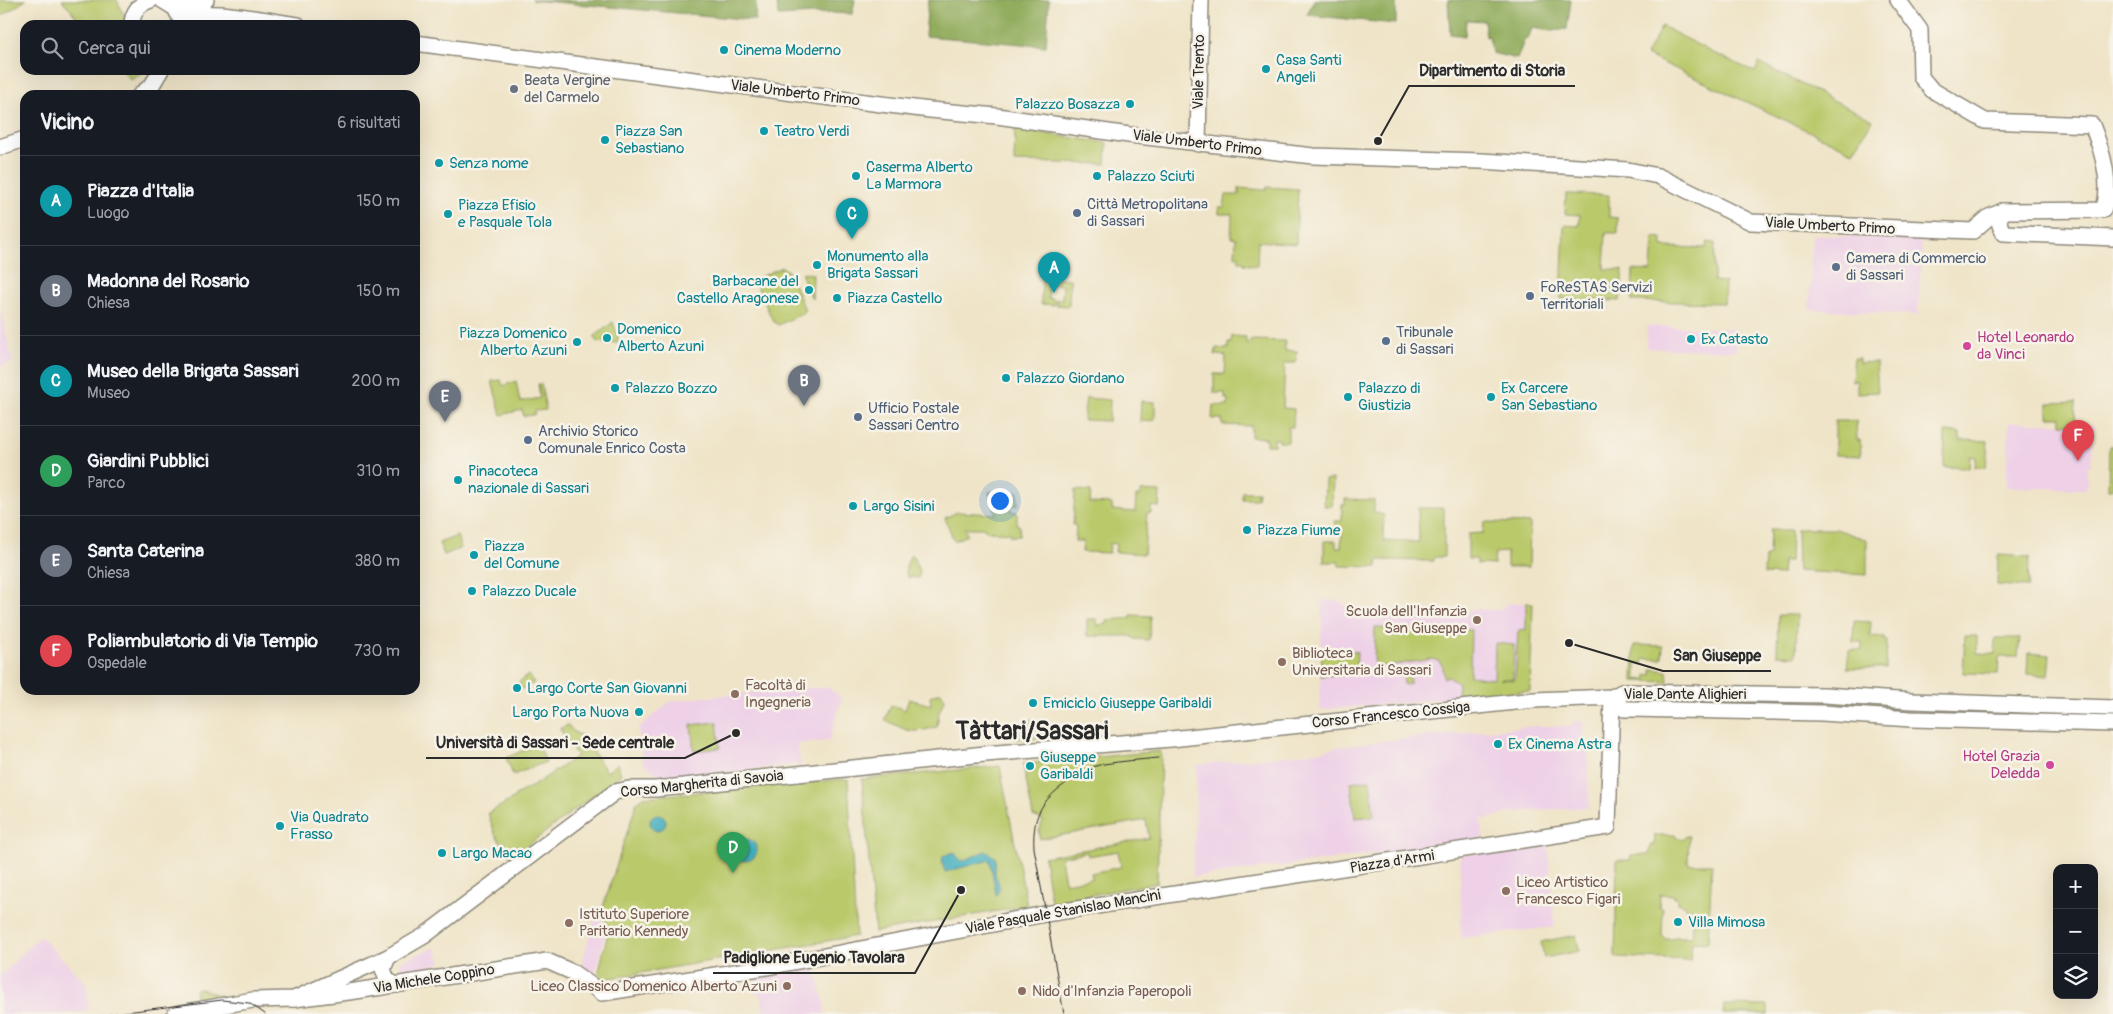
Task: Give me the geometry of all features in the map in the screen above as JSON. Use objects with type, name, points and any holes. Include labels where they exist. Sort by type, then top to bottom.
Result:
[{"type":"main road","name":"Viale Trento","points":[[1198,144],[1201,0]]},
{"type":"main road","points":[[1898,0],[1920,30],[1921,77],[1932,90],[1984,121],[2092,125],[2106,162],[2109,192],[2108,202],[2103,210],[2003,211],[1999,219],[1999,226],[2004,233],[2113,238]]},
{"type":"main road","points":[[178,20],[168,4],[205,1]]},
{"type":"main road","points":[[188,20],[198,15],[207,14],[264,20]]},
{"type":"main road","name":"Viale Umberto Primo","points":[[420,43],[489,54],[890,105],[997,116],[1198,144],[1327,157],[1481,161],[1628,170],[1658,176],[1751,222],[1973,231],[1989,217],[2003,211]]},
{"type":"main road","points":[[144,90],[158,75]]},
{"type":"main road","points":[[0,147],[20,140]]},
{"type":"main road","name":"Viale Dante Alighieri","points":[[2113,708],[1825,695],[1622,692],[1612,697],[1624,709],[1822,713],[1911,719],[2113,724]]},
{"type":"main road","name":"Corso Francesco Cossiga","points":[[1171,739],[1534,700],[1612,697]]},
{"type":"main road","name":"Piazza d'Armi","points":[[1177,894],[1608,827],[1612,697]]},
{"type":"main road","name":"Corso Margherita di Savoia","points":[[294,999],[388,957],[424,936],[615,792],[628,789],[656,789],[985,754],[1171,739]]},
{"type":"main road","name":"Viale Pasquale Stanislao Mancini","points":[[572,972],[602,993],[772,966],[1044,914],[1177,894]]},
{"type":"main road","points":[[388,957],[383,969],[386,980],[396,985]]},
{"type":"main road","name":"Via Michele Coppino","points":[[176,1014],[253,1000],[294,999],[547,961],[572,972]]},
{"type":"shaded area","name":"Camera di Commercio di Sassari","points":[[1812,235],[1922,240],[1918,315],[1809,309]]},
{"type":"shaded area","points":[[0,308],[13,363],[0,366]]},
{"type":"shaded area","name":"Ex Catasto","points":[[1647,326],[1737,329],[1736,351],[1646,348]]},
{"type":"shaded area","points":[[2009,422],[2094,425],[2091,465],[2087,466],[2086,478],[2088,479],[2086,489],[2006,487]]},
{"type":"shaded area","points":[[1322,600],[1340,601],[1347,607],[1376,608],[1376,611],[1412,612],[1412,610],[1434,610],[1434,613],[1468,614],[1469,609],[1501,610],[1507,603],[1533,603],[1530,691],[1320,710]]},
{"type":"shaded area","points":[[792,688],[829,688],[842,699],[829,741],[797,744],[801,767],[798,767],[797,764],[755,769],[754,771],[666,778],[658,775],[643,763],[638,728],[671,701]]},
{"type":"shaded area","points":[[1572,721],[1583,722],[1583,750],[1588,750],[1589,807],[1513,812],[1481,820],[1484,838],[1193,877],[1197,765],[1319,752],[1336,747],[1382,741],[1535,726],[1572,726]]},
{"type":"shaded area","name":"Liceo Artistico Francesco Figari","points":[[1548,843],[1555,927],[1461,938],[1460,856]]},
{"type":"shaded area","points":[[596,915],[607,928],[594,975],[581,965]]},
{"type":"shaded area","points":[[40,936],[86,983],[89,1011],[59,1014],[0,1014],[0,976]]},
{"type":"shaded area","points":[[435,947],[441,962],[405,977],[399,962]]},
{"type":"shaded area","name":"Liceo Classico Domenico Alberto Azuni","points":[[815,969],[824,1001],[825,1014],[764,1014],[761,993],[755,994],[753,978]]},
{"type":"green space","points":[[0,0],[26,0],[0,17]]},
{"type":"green space","points":[[62,0],[117,0],[125,18],[125,20],[79,20]]},
{"type":"green space","points":[[532,0],[756,0],[755,20]]},
{"type":"green space","points":[[777,0],[855,0],[852,14],[832,13],[778,16]]},
{"type":"green space","points":[[928,0],[1049,0],[1046,46],[925,36]]},
{"type":"green space","points":[[1314,0],[1406,0],[1396,1],[1396,24],[1307,15]]},
{"type":"green space","points":[[1448,0],[1571,0],[1567,29],[1551,31],[1532,28],[1528,39],[1525,38],[1517,59],[1492,53],[1489,36],[1486,37],[1484,21],[1466,20],[1465,36],[1450,34]]},
{"type":"green space","points":[[1662,26],[1711,52],[1755,72],[1759,63],[1873,120],[1853,152],[1646,55]]},
{"type":"green space","points":[[126,75],[138,75],[131,80]]},
{"type":"green space","points":[[1015,129],[1107,143],[1106,164],[1014,162]]},
{"type":"green space","points":[[1267,187],[1298,189],[1296,244],[1258,241],[1257,266],[1244,264],[1244,262],[1239,262],[1239,256],[1235,256],[1236,238],[1231,237],[1232,214],[1219,214],[1219,207],[1224,207],[1226,195],[1239,195],[1239,188],[1266,190]]},
{"type":"green space","points":[[1566,194],[1609,195],[1609,217],[1618,218],[1618,233],[1606,233],[1604,269],[1623,270],[1620,301],[1561,299],[1564,225],[1579,226],[1580,215],[1565,214]]},
{"type":"green space","points":[[1653,237],[1662,238],[1662,247],[1706,248],[1707,242],[1715,243],[1714,281],[1725,282],[1724,303],[1632,301],[1633,270],[1651,271]]},
{"type":"green space","points":[[782,267],[789,272],[805,310],[801,314],[778,325],[773,321],[756,284],[760,277]]},
{"type":"green space","points":[[801,273],[813,274],[812,299]]},
{"type":"green space","points":[[1042,278],[1055,278],[1055,285],[1049,285],[1048,298],[1054,299],[1054,305],[1041,304]]},
{"type":"green space","points":[[1057,278],[1070,279],[1069,306],[1056,305],[1056,299],[1062,299],[1063,286],[1057,285]]},
{"type":"green space","points":[[613,322],[620,343],[597,342],[594,337]]},
{"type":"green space","points":[[1232,336],[1246,337],[1246,343],[1250,343],[1250,340],[1285,341],[1285,351],[1297,351],[1296,363],[1285,363],[1283,408],[1294,409],[1293,427],[1288,427],[1288,442],[1279,442],[1279,439],[1274,439],[1274,445],[1266,445],[1266,438],[1251,437],[1251,426],[1222,425],[1222,419],[1212,419],[1213,405],[1228,406],[1228,399],[1225,399],[1225,393],[1214,393],[1214,374],[1225,374],[1226,356],[1215,355],[1216,348],[1228,349],[1228,343],[1231,343]]},
{"type":"green space","points":[[1854,358],[1859,358],[1859,363],[1876,362],[1878,392],[1857,393],[1857,381],[1852,381]]},
{"type":"green space","points":[[501,380],[503,386],[516,381],[520,402],[540,398],[538,384],[541,384],[546,410],[535,411],[535,414],[529,416],[527,414],[524,417],[522,410],[501,415],[492,381]]},
{"type":"green space","points":[[1086,398],[1110,400],[1109,421],[1083,420]]},
{"type":"green space","points":[[1141,401],[1155,402],[1155,420],[1140,422]]},
{"type":"green space","points":[[2076,402],[2075,425],[2061,424],[2061,417],[2048,417],[2048,403]]},
{"type":"green space","points":[[1835,421],[1856,421],[1857,440],[1860,440],[1861,456],[1835,455]]},
{"type":"green space","points":[[1945,432],[1960,433],[1960,440],[1988,441],[1986,467],[1975,467],[1976,457],[1970,456],[1969,468],[1944,467]]},
{"type":"green space","points":[[2109,446],[2113,446],[2113,489],[2108,489]]},
{"type":"green space","points":[[1333,479],[1332,506],[1324,506],[1325,480]]},
{"type":"green space","points":[[1075,490],[1091,491],[1090,503],[1112,504],[1112,510],[1135,512],[1136,496],[1140,496],[1141,491],[1160,492],[1159,507],[1151,506],[1151,513],[1147,513],[1144,554],[1115,552],[1116,544],[1110,543],[1109,553],[1082,552],[1083,541],[1075,541],[1076,526],[1073,525]]},
{"type":"green space","points":[[989,492],[1018,492],[1018,505],[1012,506],[1011,511],[1017,512],[1017,525],[1020,526],[1019,536],[1010,536],[1010,533],[986,531],[985,528],[965,528],[967,535],[954,541],[945,518],[957,512],[996,514]]},
{"type":"green space","points":[[1242,492],[1258,492],[1257,499],[1242,499]]},
{"type":"green space","points":[[1345,499],[1374,500],[1374,512],[1384,515],[1383,541],[1419,542],[1418,508],[1444,508],[1444,557],[1434,557],[1434,561],[1378,560],[1377,567],[1339,566],[1339,562],[1324,562],[1324,541],[1336,541],[1336,547],[1341,547],[1342,529],[1335,529],[1335,521],[1342,521],[1342,505],[1345,505]]},
{"type":"green space","points":[[1484,522],[1530,523],[1529,567],[1507,567],[1507,552],[1495,553],[1494,565],[1477,564],[1477,559],[1468,559],[1468,534],[1483,533]]},
{"type":"green space","points":[[1797,529],[1836,529],[1867,540],[1867,575],[1798,571]]},
{"type":"green space","points":[[1770,530],[1791,530],[1790,561],[1783,561],[1782,575],[1764,574],[1765,557],[1769,556]]},
{"type":"green space","points":[[457,536],[461,548],[444,555],[439,543]]},
{"type":"green space","points":[[1998,555],[2029,557],[2028,587],[1997,585]]},
{"type":"green space","points":[[910,556],[913,556],[920,573],[918,578],[908,577],[906,572]]},
{"type":"green space","points":[[1526,603],[1533,603],[1530,691],[1457,698],[1458,682],[1449,677],[1444,678],[1443,667],[1439,661],[1432,659],[1374,668],[1375,628],[1412,629],[1412,632],[1430,633],[1430,629],[1471,630],[1470,676],[1494,679],[1495,643],[1514,645],[1513,679],[1499,679],[1515,680],[1518,631],[1526,630]]},
{"type":"green space","points":[[1131,615],[1151,616],[1149,640],[1135,639],[1131,636],[1087,636],[1087,619],[1097,619],[1097,625],[1107,624],[1108,620],[1131,618]]},
{"type":"green space","points":[[1778,615],[1797,615],[1796,656],[1777,655]]},
{"type":"green space","points":[[1854,621],[1871,622],[1870,636],[1884,637],[1884,640],[1887,641],[1886,668],[1847,668],[1849,650],[1862,650],[1862,642],[1853,642]]},
{"type":"green space","points":[[1965,636],[1977,636],[1977,653],[1995,654],[1995,638],[2020,638],[2018,657],[1999,657],[1998,674],[1963,673]]},
{"type":"green space","points":[[1634,645],[1663,646],[1662,659],[1644,659],[1643,664],[1636,663],[1636,679],[1646,680],[1647,675],[1652,675],[1652,669],[1667,671],[1668,682],[1633,681]]},
{"type":"green space","points":[[1322,648],[1357,652],[1356,674],[1321,676]]},
{"type":"green space","points":[[2028,653],[2050,655],[2048,676],[2027,674]]},
{"type":"green space","points":[[1403,670],[1409,670],[1410,684],[1404,685]]},
{"type":"green space","points":[[528,675],[534,683],[522,689],[519,682]]},
{"type":"green space","points":[[941,692],[945,699],[939,712],[937,727],[921,731],[910,731],[885,720],[891,705],[905,710],[909,699],[931,705],[930,696]]},
{"type":"green space","points":[[1632,695],[1717,698],[1717,708],[1631,704]]},
{"type":"green space","points":[[1730,699],[1806,700],[1806,710],[1730,709]]},
{"type":"green space","points":[[1838,699],[1897,703],[1896,715],[1837,710]]},
{"type":"green space","points":[[1937,705],[2070,711],[2070,722],[1937,715]]},
{"type":"green space","points":[[1031,720],[1045,724],[1053,733],[1051,737],[1016,740],[1013,736],[1024,724],[1029,725]]},
{"type":"green space","points":[[717,722],[720,748],[694,751],[691,725]]},
{"type":"green space","points":[[568,725],[574,732],[594,742],[589,746],[607,772],[618,763],[621,775],[511,858],[495,834],[488,813],[515,798],[515,795],[533,786],[577,756],[560,729]]},
{"type":"green space","points":[[538,744],[546,762],[513,775],[506,758]]},
{"type":"green space","points":[[1161,751],[1157,883],[1051,902],[1044,857],[1149,838],[1146,820],[1040,839],[1039,832],[1043,820],[1033,816],[1023,764]],"holes":[[[1118,851],[1121,867],[1091,873],[1092,878],[1065,883],[1061,857],[1087,852],[1088,856]]]},
{"type":"green space","points":[[1000,766],[1027,906],[875,932],[862,779]]},
{"type":"green space","points":[[848,779],[856,936],[605,979],[601,977],[599,971],[609,928],[601,913],[637,802],[643,797]]},
{"type":"green space","points":[[1370,780],[1374,816],[1355,818],[1351,782]]},
{"type":"green space","points":[[1655,835],[1675,835],[1676,838],[1684,839],[1686,836],[1689,836],[1688,864],[1712,864],[1708,943],[1692,942],[1690,960],[1615,957],[1617,860],[1630,860],[1631,855],[1649,855],[1650,845],[1654,845]],"holes":[[[1660,894],[1674,895],[1674,898],[1677,898],[1677,903],[1686,906],[1686,909],[1694,909],[1692,937],[1666,939],[1662,936],[1663,908],[1659,908]]]},
{"type":"green space","points":[[1576,935],[1579,951],[1544,958],[1541,942]]},
{"type":"green space","points":[[197,988],[224,997],[197,999],[195,990]]},
{"type":"green space","points":[[1724,1005],[1768,1006],[1768,1014],[1723,1014]]},
{"type":"water","points":[[655,814],[661,814],[666,819],[664,828],[655,830],[650,825],[650,819]]},
{"type":"water","points":[[746,839],[756,846],[757,850],[750,860],[746,861],[736,854],[735,850],[742,840]]},
{"type":"water","points":[[985,851],[995,857],[995,874],[999,886],[996,895],[990,860],[945,872],[942,862],[943,856],[954,852],[963,861]]},
{"type":"tram line","points":[[1064,1014],[1034,848],[1035,825],[1038,815],[1047,800],[1062,786],[1095,766],[1158,758]]},
{"type":"tram line","points":[[110,1014],[222,1000],[249,1003],[265,1014]]},
{"type":"place","name":"Cinema Moderno","points":[[724,50]]},
{"type":"place","name":"Casa Santi Angeli","points":[[1266,69]]},
{"type":"place","name":"Beata Vergine del Carmelo","points":[[514,89]]},
{"type":"place","name":"Palazzo Bosazza","points":[[1130,104]]},
{"type":"place","name":"Teatro Verdi","points":[[764,131]]},
{"type":"place","name":"Piazza San Sebastiano","points":[[605,140]]},
{"type":"place","name":"Dipartimento di Storia","points":[[1378,141]]},
{"type":"place","name":"Senza nome","points":[[439,163]]},
{"type":"place","name":"Caserma Alberto La Marmora","points":[[856,176]]},
{"type":"place","name":"Palazzo Sciuti","points":[[1097,176]]},
{"type":"place","name":"Città Metropolitana di Sassari","points":[[1077,213]]},
{"type":"place","name":"Piazza Efisio e Pasquale Tola","points":[[448,214]]},
{"type":"place","name":"Museo della Brigata Sassari","points":[[852,239]]},
{"type":"place","name":"Monumento alla Brigata Sassari","points":[[817,265]]},
{"type":"place","name":"Camera di Commercio di Sassari","points":[[1836,267]]},
{"type":"place","name":"Barbacane del Castello Aragonese","points":[[809,290]]},
{"type":"place","name":"Piazza d'Italia","points":[[1054,293]]},
{"type":"place","name":"FoReSTAS Servizi Territoriali","points":[[1530,296]]},
{"type":"place","name":"Piazza Castello","points":[[837,298]]},
{"type":"place","name":"Domenico Alberto Azuni","points":[[607,338]]},
{"type":"place","name":"Ex Catasto","points":[[1691,339]]},
{"type":"place","name":"Tribunale di Sassari","points":[[1386,341]]},
{"type":"place","name":"Piazza Domenico Alberto Azuni","points":[[577,342]]},
{"type":"place","name":"Hotel Leonardo da Vinci","points":[[1967,346]]},
{"type":"place","name":"Palazzo Giordano","points":[[1006,378]]},
{"type":"place","name":"Palazzo Bozzo","points":[[615,388]]},
{"type":"place","name":"Palazzo di Giustizia","points":[[1348,397]]},
{"type":"place","name":"Ex Carcere San Sebastiano","points":[[1491,397]]},
{"type":"place","name":"Madonna del Rosario","points":[[804,406]]},
{"type":"place","name":"Ufficio Postale Sassari Centro","points":[[858,417]]},
{"type":"place","name":"Santa Caterina","points":[[445,422]]},
{"type":"place","name":"Archivio Storico Comunale Enrico Costa","points":[[528,440]]},
{"type":"place","name":"Poliambulatorio di Via Tempio","points":[[2078,461]]},
{"type":"place","name":"Pinacoteca nazionale di Sassari","points":[[458,480]]},
{"type":"place","name":"Largo Sisini","points":[[853,506]]},
{"type":"place","name":"Piazza Fiume","points":[[1247,530]]},
{"type":"place","name":"Piazza del Comune","points":[[474,555]]},
{"type":"place","name":"Palazzo Ducale","points":[[472,591]]},
{"type":"place","name":"Scuola dell'Infanzia San Giuseppe","points":[[1477,620]]},
{"type":"place","name":"San Giuseppe","points":[[1569,643]]},
{"type":"place","name":"Biblioteca Universitaria di Sassari","points":[[1282,662]]},
{"type":"place","name":"Largo Corte San Giovanni","points":[[517,688]]},
{"type":"place","name":"Facoltà di Ingegneria","points":[[735,694]]},
{"type":"place","name":"Emiciclo Giuseppe Garibaldi","points":[[1033,703]]},
{"type":"place","name":"Largo Porta Nuova","points":[[639,712]]},
{"type":"place","name":"Università di Sassari - Sede centrale","points":[[736,733]]},
{"type":"place","name":"Ex Cinema Astra","points":[[1498,744]]},
{"type":"place","name":"Hotel Grazia Deledda","points":[[2050,765]]},
{"type":"place","name":"Giuseppe Garibaldi","points":[[1030,766]]},
{"type":"place","name":"Via Quadrato Frasso","points":[[280,826]]},
{"type":"place","name":"Largo Macao","points":[[442,853]]},
{"type":"place","name":"Giardini Pubblici","points":[[733,873]]},
{"type":"place","name":"Padiglione Eugenio Tavolara","points":[[961,890]]},
{"type":"place","name":"Liceo Artistico Francesco Figari","points":[[1506,891]]},
{"type":"place","name":"Villa Mimosa","points":[[1678,922]]},
{"type":"place","name":"Istituto Superiore Paritario Kennedy","points":[[569,923]]},
{"type":"place","name":"Liceo Classico Domenico Alberto Azuni","points":[[787,986]]},
{"type":"place","name":"Nido d'Infanzia Paperopoli","points":[[1022,991]]},
{"type":"district","name":"Tàttari/Sassari","points":[[1032,731]]}]
